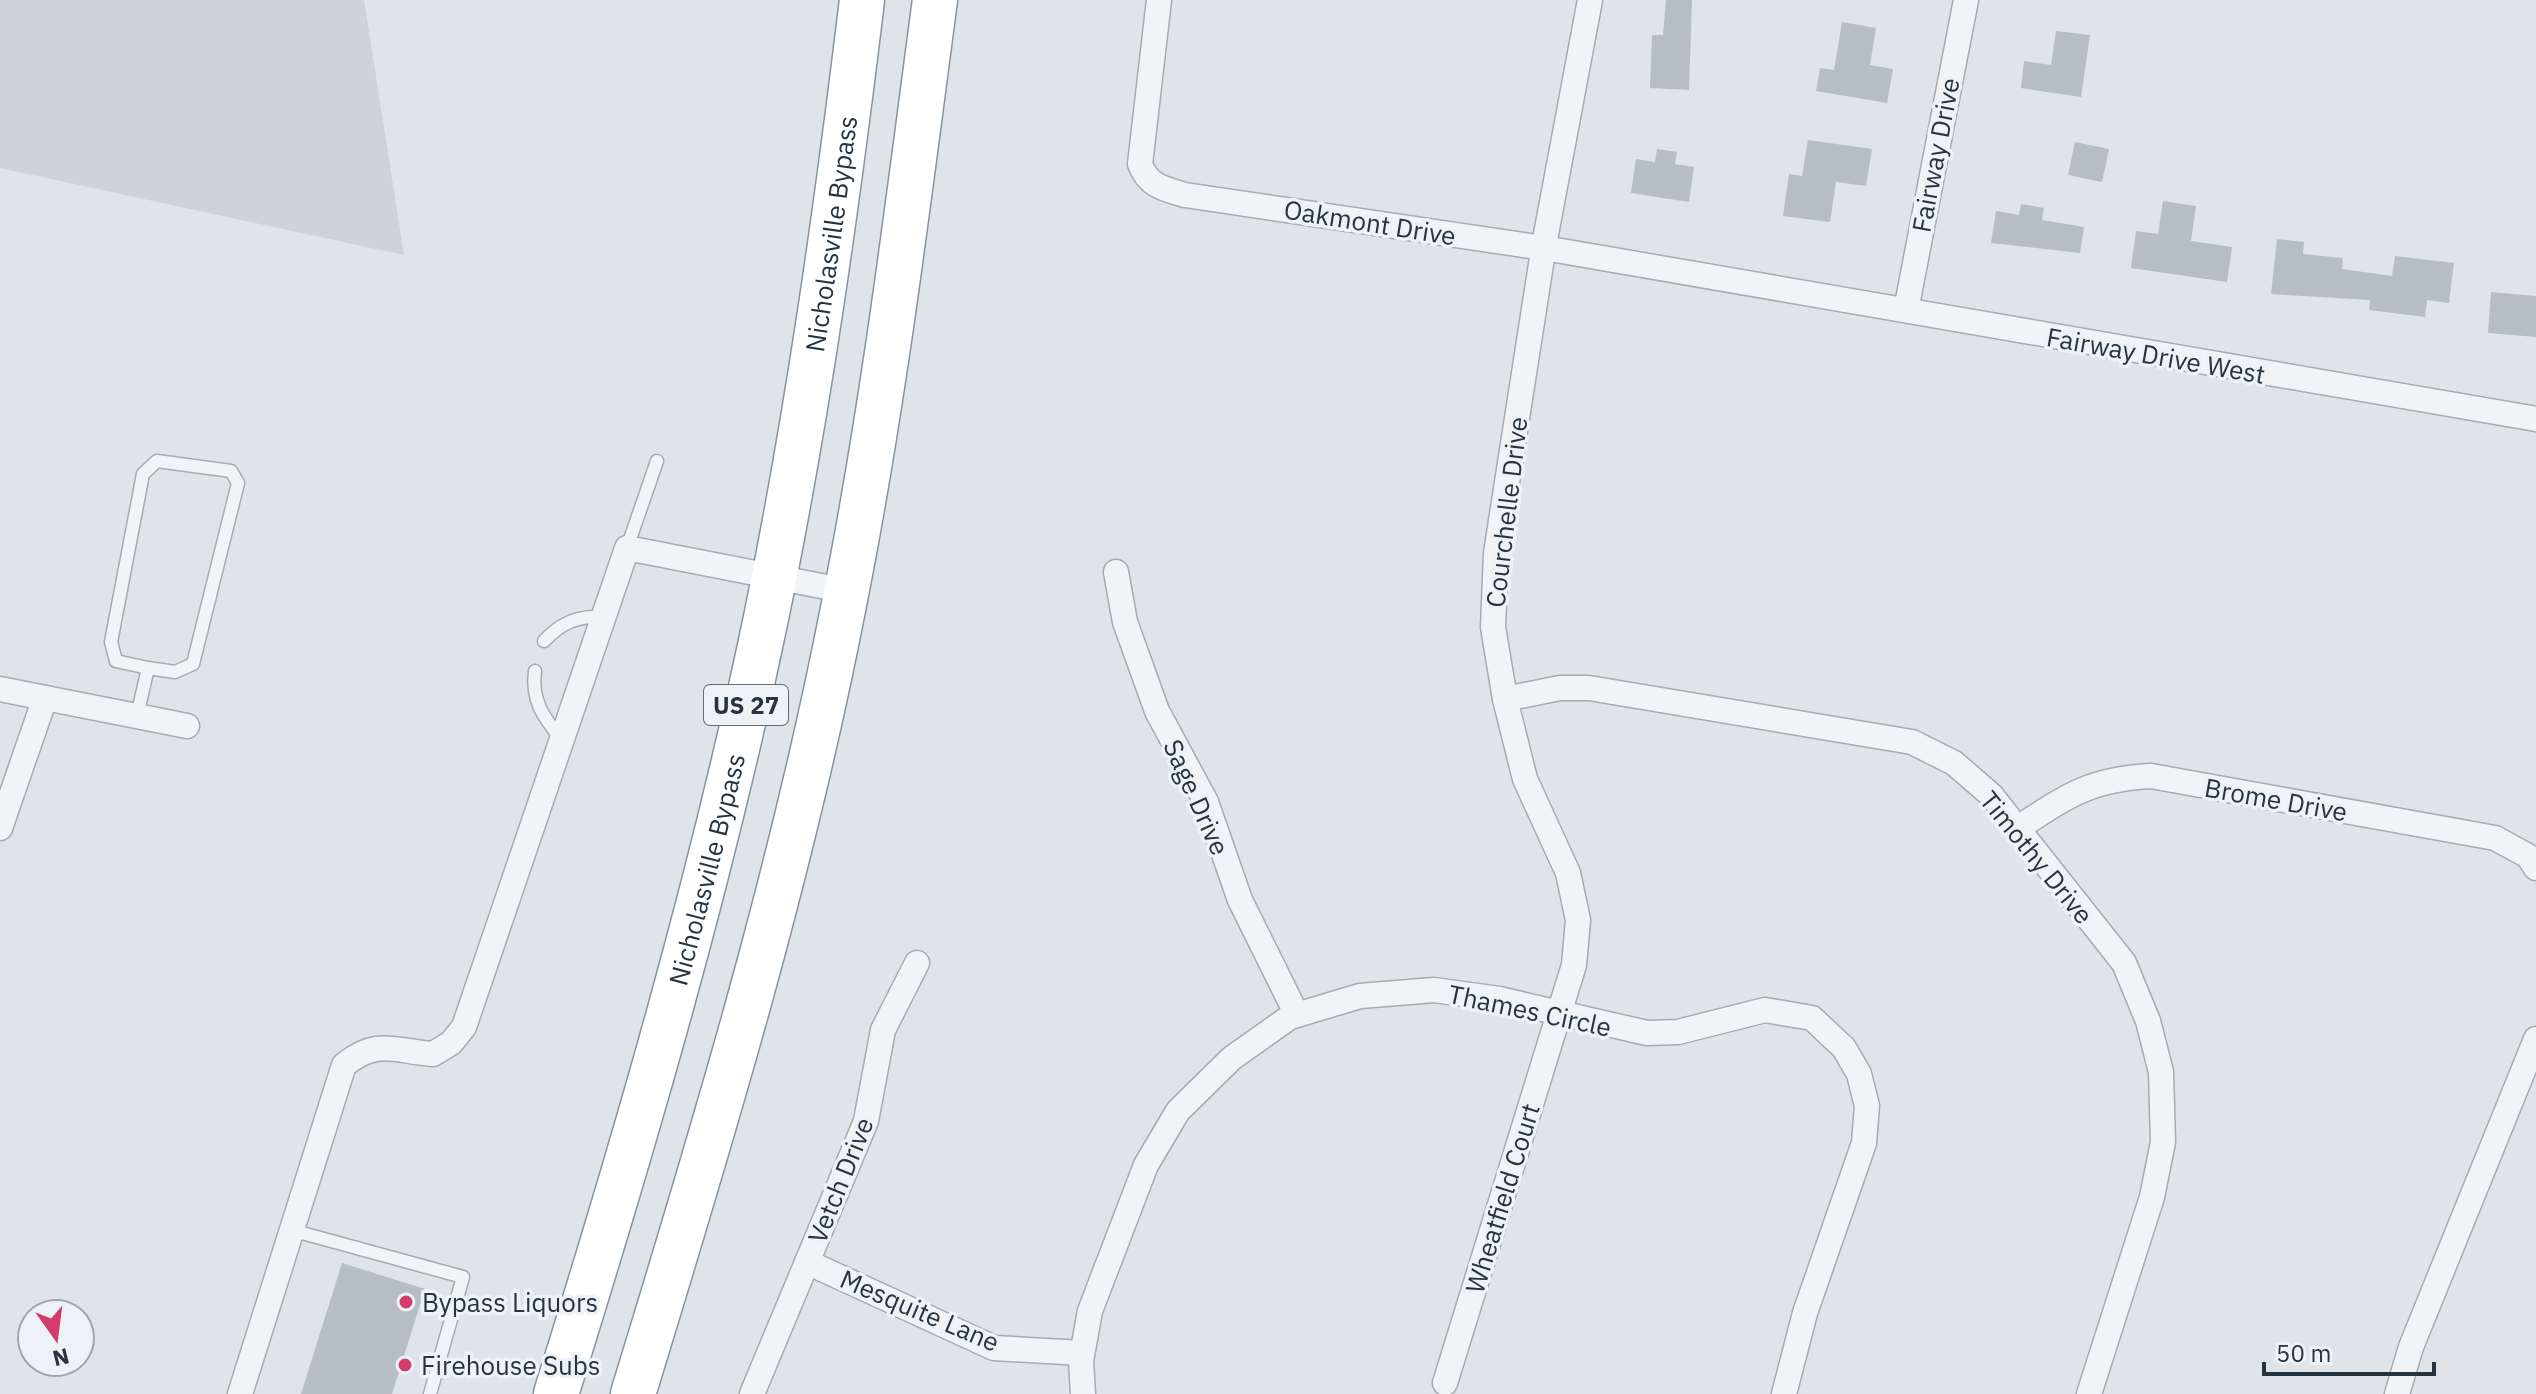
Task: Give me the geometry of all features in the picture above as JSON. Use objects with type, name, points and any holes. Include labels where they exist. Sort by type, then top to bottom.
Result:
[{"type":"highway","name":"Nicholasville Bypass","points":[[556,1394],[680,979],[726,793],[773,578],[814,348],[862,0]]},
{"type":"highway","name":"US 27","points":[[633,1394],[738,1046],[778,898],[847,591],[883,376],[935,0]]},
{"type":"street","name":"Oakmont Drive","points":[[1159,0],[1140,164],[1143,174],[1156,187],[1185,195],[1544,248],[1776,288]]},
{"type":"street","name":"Courchelle Drive","points":[[1560,1014],[1574,965],[1578,920],[1568,873],[1525,779],[1505,699],[1493,627],[1496,553],[1544,248],[1590,0]]},
{"type":"street","name":"Fairway Drive","points":[[1906,310],[1966,0]]},
{"type":"street","name":"Fairway Drive West","points":[[1776,288],[2536,419]]},
{"type":"street","points":[[240,1394],[344,1065],[362,1051],[378,1046],[433,1054],[451,1043],[464,1027],[627,548],[847,591]]},
{"type":"street","name":"Sage Drive","points":[[1116,572],[1125,622],[1157,711],[1206,802],[1240,900],[1297,1015]]},
{"type":"street","name":"Timothy Drive","points":[[1505,699],[1560,688],[1589,688],[1912,742],[1954,763],[1991,795],[2124,963],[2148,1021],[2161,1072],[2163,1142],[2152,1197],[2089,1394]]},
{"type":"street","points":[[0,689],[187,726]]},
{"type":"street","points":[[0,828],[45,698]]},
{"type":"street","name":"Brome Drive","points":[[2018,828],[2070,794],[2111,778],[2151,776],[2495,838],[2528,856],[2536,868]]},
{"type":"street","name":"Vetch Drive","points":[[752,1394],[866,1121],[883,1030],[917,963]]},
{"type":"street","name":"Thames Circle","points":[[1083,1394],[1082,1353],[1090,1311],[1146,1165],[1178,1111],[1232,1058],[1297,1015],[1360,996],[1434,990],[1647,1033],[1678,1032],[1765,1010],[1812,1018],[1844,1048],[1859,1074],[1867,1106],[1864,1143],[1805,1313],[1784,1394]]},
{"type":"street","name":"Wheatfield Court","points":[[1445,1383],[1560,1014]]},
{"type":"street","points":[[2397,1394],[2411,1347],[2536,1039]]},
{"type":"street","name":"Mesquite Lane","points":[[807,1262],[994,1348],[1082,1353]]},
{"type":"lane","points":[[157,461],[231,471],[238,483],[193,664],[175,672],[148,668],[116,661],[111,642],[143,474],[157,461]]},
{"type":"lane","points":[[627,548],[657,461]]},
{"type":"lane","points":[[544,641],[561,623],[582,617],[604,616]]},
{"type":"lane","points":[[137,716],[148,668]]},
{"type":"lane","points":[[535,671],[533,692],[543,717],[562,740]]},
{"type":"lane","points":[[291,1230],[463,1277],[430,1394]]},
{"type":"shaded area","points":[[0,0],[364,0],[404,255],[0,168]]},
{"type":"building","points":[[1666,0],[1692,0],[1689,90],[1650,88],[1652,35],[1663,35]]},
{"type":"building","points":[[1842,22],[1876,28],[1870,65],[1893,69],[1887,103],[1816,91],[1820,68],[1834,70]]},
{"type":"building","points":[[2056,31],[2090,35],[2081,97],[2021,88],[2024,61],[2051,65]]},
{"type":"building","points":[[1808,140],[1872,149],[1866,186],[1836,182],[1830,222],[1783,216],[1789,174],[1802,176]]},
{"type":"building","points":[[2075,142],[2109,149],[2102,182],[2068,175]]},
{"type":"building","points":[[1657,149],[1677,152],[1675,164],[1694,167],[1689,202],[1631,193],[1636,159],[1655,162]]},
{"type":"building","points":[[2163,201],[2196,206],[2191,241],[2232,247],[2227,282],[2131,268],[2136,231],[2158,234]]},
{"type":"building","points":[[2021,204],[2044,208],[2042,220],[2084,227],[2080,253],[1991,243],[1996,211],[2019,215]]},
{"type":"building","points":[[2277,239],[2304,242],[2303,254],[2343,258],[2342,269],[2392,276],[2395,256],[2454,263],[2449,303],[2427,300],[2425,317],[2369,310],[2370,300],[2271,294]]},
{"type":"building","points":[[2491,292],[2536,296],[2536,337],[2488,333]]},
{"type":"building","points":[[342,1263],[425,1289],[392,1394],[301,1394]]},
{"type":"place","name":"Bypass Liquors","points":[[406,1302]]},
{"type":"place","name":"Firehouse Subs","points":[[405,1365]]}]
